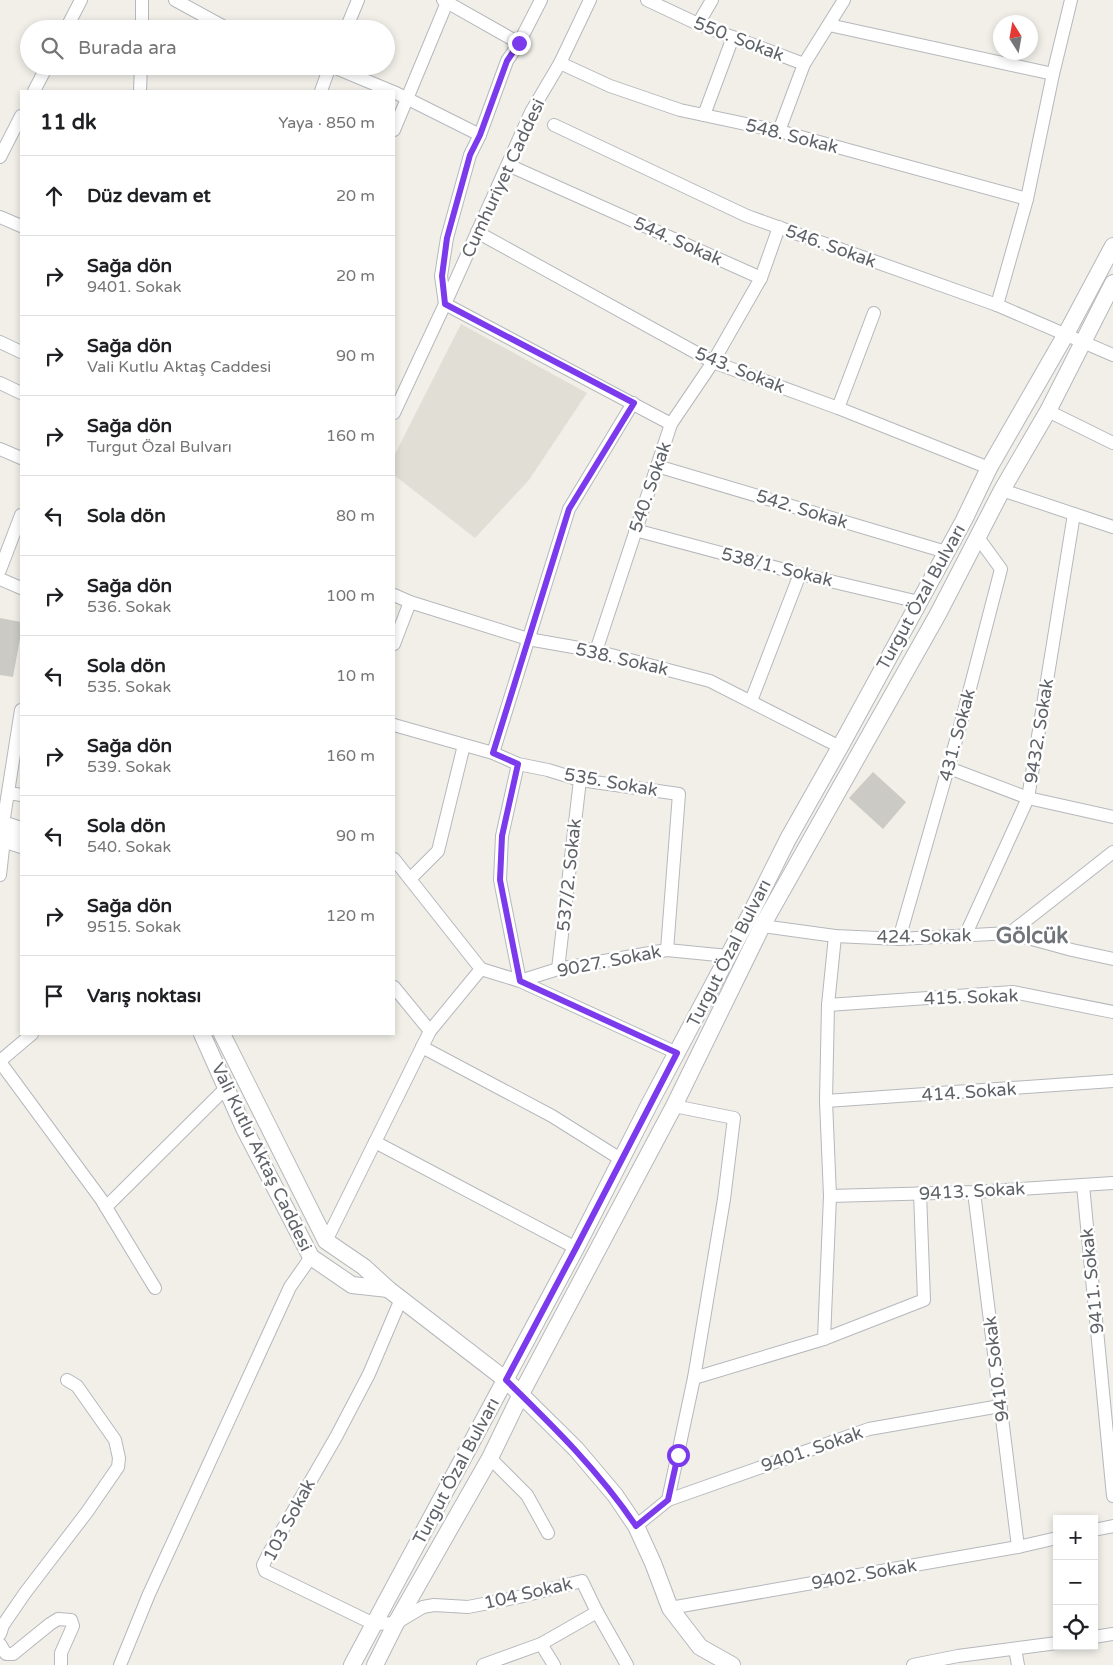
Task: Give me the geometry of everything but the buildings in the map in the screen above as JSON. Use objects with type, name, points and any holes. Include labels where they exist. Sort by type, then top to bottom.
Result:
[{"type":"street","points":[[71,20],[81,0]]},
{"type":"street","points":[[142,0],[142,20]]},
{"type":"street","points":[[175,0],[212,20]]},
{"type":"street","points":[[350,20],[358,0]]},
{"type":"street","points":[[395,128],[446,0],[519,43]]},
{"type":"street","points":[[445,304],[442,276],[447,238],[470,155],[480,135],[507,61],[519,43],[541,0]]},
{"type":"street","name":"Cumhuriyet Caddesi","points":[[395,411],[531,112],[560,63],[590,0]]},
{"type":"street","name":"550. Sokak","points":[[647,0],[698,24],[804,64]]},
{"type":"street","points":[[698,24],[712,0]]},
{"type":"street","points":[[779,131],[804,64],[844,0]]},
{"type":"street","points":[[997,305],[1027,199],[1053,74],[1072,0]]},
{"type":"street","points":[[829,25],[1053,74]]},
{"type":"street","points":[[704,115],[733,38]]},
{"type":"street","name":"548. Sokak","points":[[560,63],[610,86],[680,110],[779,131],[1027,199]]},
{"type":"street","points":[[35,90],[42,75]]},
{"type":"street","points":[[140,90],[141,75]]},
{"type":"street","points":[[321,90],[327,75]]},
{"type":"street","points":[[351,75],[387,90]]},
{"type":"street","points":[[395,93],[480,135]]},
{"type":"street","points":[[0,157],[20,118]]},
{"type":"street","name":"546. Sokak","points":[[554,125],[747,216],[997,305],[1113,355]]},
{"type":"street","name":"544. Sokak","points":[[508,165],[761,278]]},
{"type":"street","points":[[0,217],[20,226]]},
{"type":"street","points":[[671,424],[713,362],[761,278],[779,227]]},
{"type":"street","name":"543. Sokak","points":[[477,232],[713,362],[838,408],[989,468]]},
{"type":"street","name":"Turgut Özal Bulvarı","points":[[352,1665],[576,1248],[788,839],[919,602],[989,468],[1066,334],[1113,246]]},
{"type":"street","name":"Turgut Özal Bulvarı","points":[[375,1665],[396,1623],[490,1458],[521,1394],[674,1106],[762,926],[938,614],[1002,490],[1048,412],[1082,341],[1113,284]]},
{"type":"street","name":"540. Sokak","points":[[445,304],[671,424],[596,651]]},
{"type":"street","points":[[838,408],[874,313]]},
{"type":"street","points":[[0,342],[20,352]]},
{"type":"street","points":[[0,384],[20,393]]},
{"type":"street","points":[[493,753],[569,509],[634,403]]},
{"type":"street","points":[[1048,412],[1113,443]]},
{"type":"street","points":[[0,449],[20,458]]},
{"type":"street","name":"542. Sokak","points":[[657,466],[946,552]]},
{"type":"street","points":[[1002,490],[1113,527]]},
{"type":"street","name":"9432. Sokak","points":[[965,936],[1028,798],[1074,514]]},
{"type":"street","points":[[0,570],[20,518]]},
{"type":"street","name":"538/1. Sokak","points":[[635,530],[800,574],[919,602]]},
{"type":"street","name":"431. Sokak","points":[[899,939],[948,768],[1001,569],[977,536]]},
{"type":"street","points":[[751,701],[800,574]]},
{"type":"street","points":[[0,578],[20,588]]},
{"type":"street","name":"538. Sokak","points":[[395,595],[410,602],[528,639],[596,651],[710,681],[840,747]]},
{"type":"street","points":[[395,641],[410,602]]},
{"type":"street","points":[[0,875],[2,831],[15,794],[20,724]]},
{"type":"street","name":"535. Sokak","points":[[395,725],[493,753],[518,764],[548,770],[580,780],[679,794],[667,950]]},
{"type":"street","points":[[410,879],[438,851],[464,745]]},
{"type":"street","points":[[518,764],[502,836],[500,880],[520,981]]},
{"type":"street","points":[[948,768],[1028,798],[1113,817]]},
{"type":"street","name":"537/2. Sokak","points":[[558,969],[580,780]]},
{"type":"street","points":[[2,831],[20,830]]},
{"type":"street","points":[[2,831],[20,844]]},
{"type":"street","points":[[1010,933],[1113,852]]},
{"type":"street","points":[[395,860],[481,969],[520,981],[677,1053]]},
{"type":"street","name":"424. Sokak","points":[[762,926],[836,936],[899,939],[1010,933],[1072,950],[1113,958]]},
{"type":"street","points":[[824,1339],[830,1196],[826,1101],[828,1005],[836,936]]},
{"type":"street","name":"9027. Sokak","points":[[520,981],[558,969],[667,950],[728,956]]},
{"type":"street","points":[[326,1242],[430,1031],[481,969]]},
{"type":"street","points":[[395,988],[430,1031]]},
{"type":"street","name":"415. Sokak","points":[[828,1005],[1013,992],[1113,1012]]},
{"type":"street","points":[[31,1035],[0,1061],[106,1207],[155,1288]]},
{"type":"street","name":"Vali Kutlu Aktaş Caddesi","points":[[202,1035],[244,1128],[311,1257],[352,1285],[394,1294]]},
{"type":"street","name":"Vali Kutlu Aktaş Caddesi","points":[[222,1035],[326,1242],[364,1267],[394,1294],[506,1380],[576,1449],[615,1495],[636,1526],[653,1563],[670,1608],[700,1648],[732,1665]]},
{"type":"street","points":[[422,1047],[552,1116],[622,1160]]},
{"type":"street","name":"414. Sokak","points":[[826,1101],[1050,1087],[1113,1081]]},
{"type":"street","points":[[106,1207],[226,1088]]},
{"type":"street","points":[[668,1500],[694,1378],[724,1198],[734,1118],[674,1106]]},
{"type":"street","points":[[375,1142],[576,1248]]},
{"type":"street","name":"9413. Sokak","points":[[830,1196],[974,1192],[1113,1182]]},
{"type":"street","name":"9411. Sokak","points":[[1083,1185],[1113,1496]]},
{"type":"street","name":"9410. Sokak","points":[[974,1192],[1018,1547]]},
{"type":"street","points":[[694,1378],[824,1339],[924,1300],[920,1193]]},
{"type":"street","points":[[121,1664],[149,1594],[290,1287],[311,1257]]},
{"type":"street","name":"103 Sokak","points":[[394,1294],[369,1374],[336,1437],[263,1565],[265,1571],[374,1624],[396,1623],[422,1607],[434,1605],[468,1607]]},
{"type":"street","points":[[0,1634],[3,1625],[25,1593],[118,1468],[119,1458],[115,1440],[77,1386],[67,1380]]},
{"type":"street","name":"9401. Sokak","points":[[636,1526],[668,1500],[869,1429],[1000,1406]]},
{"type":"street","points":[[490,1458],[527,1495],[548,1533]]},
{"type":"street","points":[[1098,1529],[1113,1526]]},
{"type":"street","name":"9402. Sokak","points":[[670,1608],[1018,1547],[1053,1539]]},
{"type":"street","name":"104 Sokak","points":[[468,1607],[519,1597],[582,1581],[627,1665]]},
{"type":"street","points":[[484,1665],[541,1644],[597,1612]]},
{"type":"street","points":[[0,1644],[6,1654],[13,1654],[50,1624],[58,1620],[71,1620],[73,1626],[61,1653],[61,1665]]},
{"type":"street","points":[[1098,1636],[1113,1634]]},
{"type":"street","points":[[541,1644],[554,1665]]},
{"type":"street","points":[[913,1665],[959,1660],[1053,1644]]},
{"type":"street","points":[[1015,1649],[1018,1665]]},
{"type":"shaded area","points":[[461,324],[587,393],[529,480],[475,538],[395,476],[395,454]]},
{"type":"district","name":"Gölcük","points":[[1032,935]]},
{"type":"route","points":[[519,43],[507,61],[480,135],[470,155],[447,238],[442,276],[445,304],[634,403],[569,509],[493,753],[518,764],[502,836],[500,880],[520,981],[677,1053],[506,1380],[576,1449],[615,1495],[636,1526],[668,1500],[678,1455]]}]
